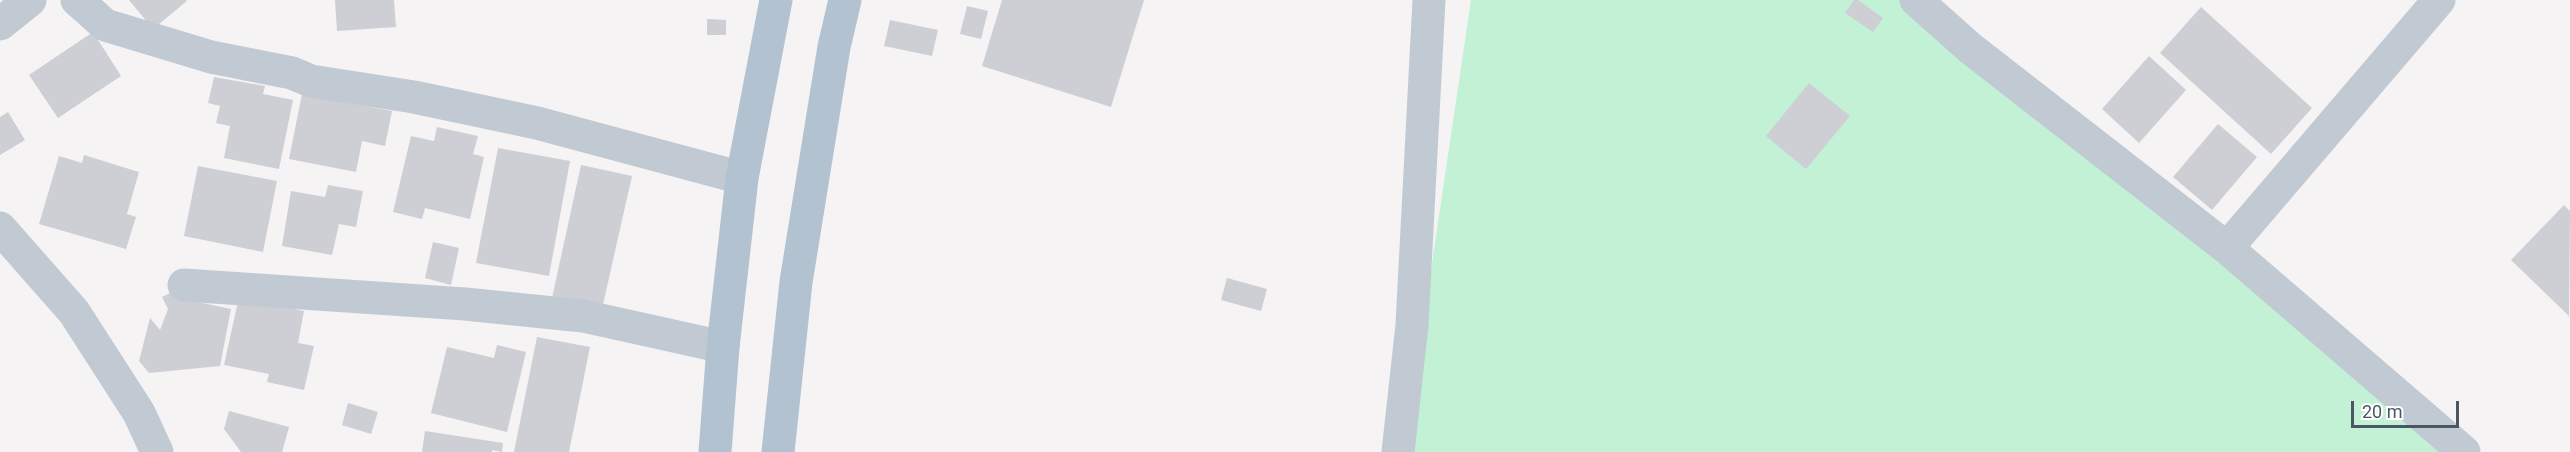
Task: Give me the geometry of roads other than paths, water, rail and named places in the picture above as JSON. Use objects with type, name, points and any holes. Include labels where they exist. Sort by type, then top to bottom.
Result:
[{"type":"main road","points":[[715,452],[723,346],[742,178],[776,0]]},
{"type":"main road","points":[[778,452],[796,282],[834,47],[845,0]]},
{"type":"street","points":[[0,24],[30,0]]},
{"type":"street","points":[[77,0],[105,25],[211,57],[292,74],[311,81],[414,97],[537,123],[742,178]]},
{"type":"street","points":[[1398,452],[1412,325],[1429,0]]},
{"type":"street","points":[[1916,0],[1970,48],[2227,248],[2464,452]]},
{"type":"street","points":[[2227,248],[2439,0]]},
{"type":"street","points":[[0,228],[74,312],[138,413],[157,452]]},
{"type":"street","points":[[183,285],[465,304],[584,316],[723,346]]}]
